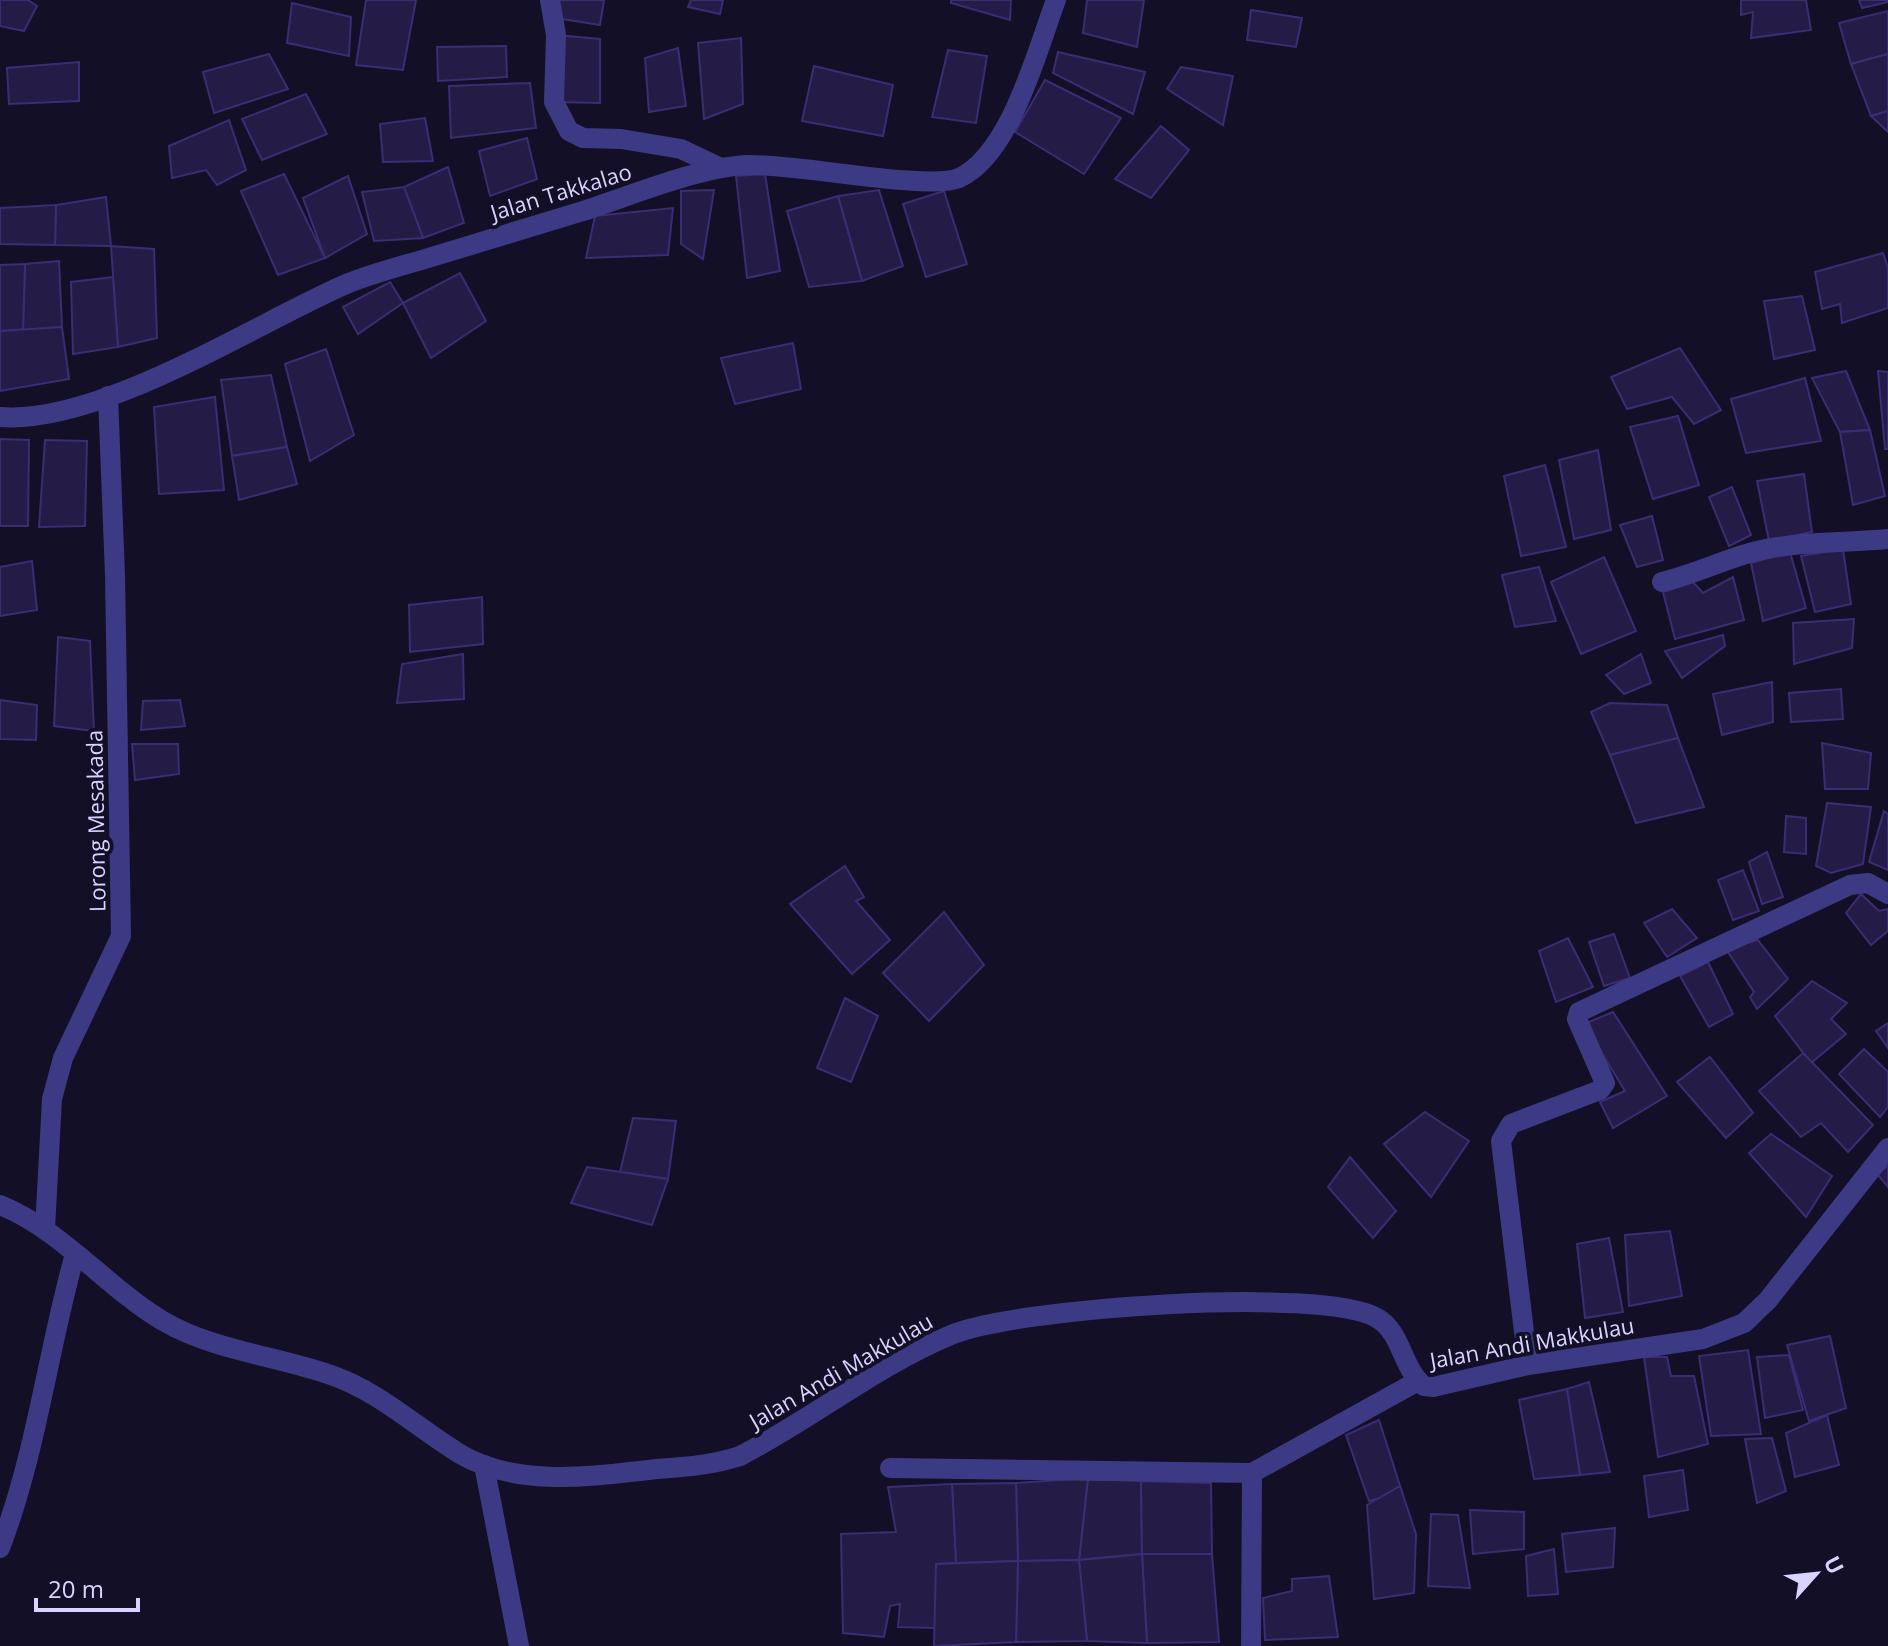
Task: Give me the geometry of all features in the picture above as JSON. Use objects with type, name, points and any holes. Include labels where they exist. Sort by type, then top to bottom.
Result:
[{"type":"street","points":[[550,0],[556,35],[554,102],[569,131],[583,138],[646,142],[681,149],[721,168]]},
{"type":"street","name":"Jalan Takkalao","points":[[0,417],[41,416],[108,396],[346,284],[721,168],[796,165],[922,181],[960,177],[980,164],[990,151],[1025,88],[1056,0]]},
{"type":"street","name":"Lorong Mesakada","points":[[45,1229],[55,1085],[63,1058],[121,936],[116,589],[108,396]]},
{"type":"street","points":[[1662,582],[1693,575],[1736,557],[1786,545],[1888,539]]},
{"type":"street","points":[[1528,1365],[1501,1141],[1511,1124],[1600,1090],[1605,1083],[1577,1019],[1579,1012],[1850,885],[1868,883],[1888,894]]},
{"type":"street","name":"Jalan Andi Makkulau","points":[[0,1205],[45,1229],[164,1322],[333,1376],[382,1399],[461,1454],[484,1465],[517,1473],[580,1477],[728,1460],[748,1452],[913,1353],[952,1334],[1021,1316],[1149,1305],[1331,1304],[1364,1311],[1382,1320],[1418,1381],[1433,1387],[1528,1365],[1703,1339],[1744,1323],[1768,1300],[1888,1148]]},
{"type":"street","points":[[0,1548],[34,1446],[57,1319],[75,1254]]},
{"type":"street","points":[[890,1468],[1252,1473],[1418,1381]]},
{"type":"street","points":[[484,1465],[519,1646]]},
{"type":"street","points":[[1251,1646],[1252,1473]]},
{"type":"building","points":[[0,0],[28,0],[37,6],[24,31],[0,26]]},
{"type":"building","points":[[366,0],[416,0],[403,70],[356,65]]},
{"type":"building","points":[[553,0],[604,0],[600,25],[563,19]]},
{"type":"building","points":[[691,0],[723,0],[720,14],[688,7]]},
{"type":"building","points":[[951,0],[1011,0],[1010,20],[951,3]]},
{"type":"building","points":[[1087,0],[1144,0],[1137,47],[1083,33]]},
{"type":"building","points":[[1741,0],[1806,0],[1811,30],[1751,38],[1753,12],[1741,15]]},
{"type":"building","points":[[1859,0],[1888,0],[1888,2],[1862,8]]},
{"type":"building","points":[[292,3],[351,17],[349,56],[287,43]]},
{"type":"building","points":[[1251,10],[1302,18],[1296,47],[1247,40]]},
{"type":"building","points":[[1888,11],[1888,54],[1851,64],[1839,23]]},
{"type":"building","points":[[556,35],[600,39],[600,103],[554,102]]},
{"type":"building","points":[[741,38],[743,104],[704,119],[698,43]]},
{"type":"building","points":[[506,46],[507,77],[438,81],[437,47]]},
{"type":"building","points":[[678,48],[686,106],[649,112],[645,58]]},
{"type":"building","points":[[948,50],[987,56],[976,123],[932,117]]},
{"type":"building","points":[[1058,52],[1145,72],[1133,114],[1053,73]]},
{"type":"building","points":[[269,54],[288,89],[214,113],[203,72]]},
{"type":"building","points":[[1888,54],[1888,111],[1871,116],[1851,64]]},
{"type":"building","points":[[79,62],[79,101],[9,104],[7,68]]},
{"type":"building","points":[[814,66],[893,85],[883,136],[802,121]]},
{"type":"building","points":[[1181,67],[1233,76],[1223,125],[1167,89]]},
{"type":"building","points":[[1045,80],[1121,118],[1084,174],[1015,132]]},
{"type":"building","points":[[530,83],[536,128],[451,138],[449,86]]},
{"type":"building","points":[[306,94],[327,134],[262,160],[242,119]]},
{"type":"building","points":[[1888,111],[1888,132],[1871,116]]},
{"type":"building","points":[[425,118],[433,161],[383,162],[380,124]]},
{"type":"building","points":[[229,120],[246,170],[217,185],[206,170],[172,178],[169,146]]},
{"type":"building","points":[[1161,126],[1189,150],[1151,198],[1115,179]]},
{"type":"building","points":[[527,138],[537,179],[490,196],[479,151]]},
{"type":"building","points":[[448,167],[464,223],[423,238],[404,187]]},
{"type":"building","points":[[284,174],[325,258],[278,275],[241,191]]},
{"type":"building","points":[[765,174],[780,271],[747,278],[736,176]]},
{"type":"building","points":[[348,176],[367,234],[325,258],[303,198]]},
{"type":"building","points":[[404,187],[423,238],[374,241],[362,192]]},
{"type":"building","points":[[714,190],[703,259],[681,244],[681,191]]},
{"type":"building","points":[[879,190],[903,266],[862,281],[838,196]]},
{"type":"building","points":[[944,191],[967,264],[926,277],[903,204]]},
{"type":"building","points":[[838,196],[862,281],[809,287],[787,211]]},
{"type":"building","points":[[106,197],[111,246],[55,245],[56,205]]},
{"type":"building","points":[[56,205],[55,245],[0,244],[0,208]]},
{"type":"building","points":[[673,208],[668,255],[586,258],[595,216]]},
{"type":"building","points":[[111,246],[154,249],[157,338],[118,347]]},
{"type":"building","points":[[1883,253],[1888,268],[1888,308],[1842,323],[1840,304],[1822,309],[1815,272]]},
{"type":"building","points":[[59,261],[62,327],[23,330],[25,264]]},
{"type":"building","points":[[25,264],[23,330],[0,331],[0,265]]},
{"type":"building","points":[[460,273],[486,321],[431,358],[403,303]]},
{"type":"building","points":[[113,277],[118,347],[73,354],[71,282]]},
{"type":"building","points":[[390,282],[403,303],[358,334],[343,307]]},
{"type":"building","points":[[1802,296],[1815,350],[1774,359],[1764,301]]},
{"type":"building","points":[[62,327],[69,379],[0,391],[0,331]]},
{"type":"building","points":[[793,343],[801,389],[735,404],[721,358]]},
{"type":"building","points":[[1680,348],[1721,410],[1694,424],[1672,397],[1627,409],[1611,377]]},
{"type":"building","points":[[326,349],[354,435],[310,461],[285,364]]},
{"type":"building","points":[[1846,371],[1870,430],[1840,432],[1812,378]]},
{"type":"building","points":[[1878,371],[1888,372],[1888,449],[1885,449]]},
{"type":"building","points":[[271,375],[287,447],[232,456],[221,380]]},
{"type":"building","points":[[1805,378],[1821,441],[1746,453],[1731,399]]},
{"type":"building","points":[[215,397],[224,490],[159,494],[154,407]]},
{"type":"building","points":[[1678,416],[1699,485],[1653,499],[1630,427]]},
{"type":"building","points":[[1870,430],[1885,496],[1853,505],[1840,432]]},
{"type":"building","points":[[0,439],[29,440],[28,526],[0,526]]},
{"type":"building","points":[[45,440],[87,441],[85,526],[39,527]]},
{"type":"building","points":[[287,447],[297,484],[239,500],[232,456]]},
{"type":"building","points":[[1598,450],[1611,530],[1574,539],[1559,460]]},
{"type":"building","points":[[1545,465],[1566,547],[1521,556],[1504,476]]},
{"type":"building","points":[[1804,474],[1812,532],[1769,541],[1757,481]]},
{"type":"building","points":[[1732,487],[1751,535],[1729,546],[1709,497]]},
{"type":"building","points":[[1652,516],[1663,560],[1637,567],[1620,525]]},
{"type":"building","points":[[1843,549],[1851,604],[1815,612],[1801,556]]},
{"type":"building","points":[[1790,552],[1806,608],[1763,621],[1751,563]]},
{"type":"building","points":[[1604,557],[1636,631],[1581,654],[1551,582]]},
{"type":"building","points":[[32,561],[37,610],[0,616],[0,567]]},
{"type":"building","points":[[1539,567],[1556,621],[1515,627],[1502,575]]},
{"type":"building","points":[[1733,577],[1744,620],[1675,639],[1663,592],[1693,582],[1703,593]]},
{"type":"building","points":[[482,597],[483,644],[410,652],[409,605]]},
{"type":"building","points":[[1854,619],[1852,648],[1794,664],[1793,623]]},
{"type":"building","points":[[1723,635],[1725,646],[1682,678],[1665,651]]},
{"type":"building","points":[[58,637],[90,641],[94,731],[54,726]]},
{"type":"building","points":[[463,654],[464,699],[397,703],[402,664]]},
{"type":"building","points":[[1641,654],[1651,683],[1624,694],[1606,675]]},
{"type":"building","points":[[1772,682],[1773,722],[1722,735],[1713,694]]},
{"type":"building","points":[[1841,689],[1843,719],[1791,722],[1789,693]]},
{"type":"building","points":[[0,700],[37,705],[36,740],[0,739]]},
{"type":"building","points":[[180,700],[185,726],[141,730],[143,701]]},
{"type":"building","points":[[1610,703],[1667,705],[1678,738],[1610,755],[1591,712]]},
{"type":"building","points":[[1678,738],[1704,807],[1636,823],[1610,755]]},
{"type":"building","points":[[1822,743],[1871,753],[1868,789],[1825,789]]},
{"type":"building","points":[[132,744],[178,744],[179,774],[135,780]]},
{"type":"building","points":[[1827,803],[1871,807],[1863,864],[1831,873],[1816,866]]},
{"type":"building","points":[[1884,811],[1888,814],[1888,870],[1869,862]]},
{"type":"building","points":[[1786,816],[1806,818],[1806,854],[1784,852]]},
{"type":"building","points":[[1767,852],[1783,897],[1762,904],[1749,862]]},
{"type":"building","points":[[845,866],[864,897],[856,901],[890,940],[852,974],[790,904]]},
{"type":"building","points":[[1743,870],[1759,911],[1733,920],[1718,880]]},
{"type":"building","points":[[1861,894],[1879,911],[1888,909],[1888,931],[1871,945],[1846,913]]},
{"type":"building","points":[[1672,909],[1697,938],[1667,957],[1644,923]]},
{"type":"building","points":[[944,912],[984,965],[929,1021],[883,973]]},
{"type":"building","points":[[1614,934],[1630,978],[1604,986],[1589,942]]},
{"type":"building","points":[[1568,938],[1593,987],[1556,1002],[1539,951]]},
{"type":"building","points":[[1758,940],[1788,979],[1757,1009],[1750,997],[1754,992],[1726,949]]},
{"type":"building","points":[[1708,962],[1733,1014],[1709,1027],[1680,976]]},
{"type":"building","points":[[1812,981],[1847,1003],[1831,1019],[1846,1034],[1811,1063],[1775,1016]]},
{"type":"building","points":[[845,998],[878,1016],[851,1082],[817,1068]]},
{"type":"building","points":[[1613,1012],[1667,1096],[1613,1128],[1600,1102],[1625,1091],[1584,1024]]},
{"type":"building","points":[[1888,1023],[1888,1048],[1876,1031]]},
{"type":"building","points":[[1864,1049],[1888,1072],[1888,1107],[1880,1117],[1839,1074]]},
{"type":"building","points":[[1803,1053],[1873,1125],[1848,1152],[1821,1123],[1801,1137],[1759,1091]]},
{"type":"building","points":[[1710,1057],[1753,1113],[1726,1138],[1677,1082]]},
{"type":"building","points":[[1425,1112],[1469,1141],[1431,1197],[1384,1144]]},
{"type":"building","points":[[633,1118],[676,1121],[668,1179],[620,1172]]},
{"type":"building","points":[[1771,1134],[1832,1176],[1806,1217],[1749,1153]]},
{"type":"building","points":[[1350,1157],[1396,1211],[1373,1238],[1328,1187]]},
{"type":"building","points":[[1888,1166],[1888,1187],[1877,1174]]},
{"type":"building","points":[[587,1167],[668,1179],[652,1225],[571,1203]]},
{"type":"building","points":[[1670,1231],[1682,1296],[1629,1306],[1625,1235]]},
{"type":"building","points":[[1609,1238],[1623,1312],[1585,1318],[1577,1244]]},
{"type":"building","points":[[1830,1336],[1846,1408],[1809,1421],[1787,1345]]},
{"type":"building","points":[[1748,1350],[1761,1434],[1711,1436],[1699,1356]]},
{"type":"building","points":[[1789,1355],[1803,1410],[1765,1418],[1757,1357]]},
{"type":"building","points":[[1644,1357],[1667,1357],[1671,1376],[1694,1376],[1708,1444],[1658,1457]]},
{"type":"building","points":[[1589,1382],[1610,1472],[1580,1475],[1567,1389]]},
{"type":"building","points":[[1567,1389],[1580,1475],[1534,1479],[1519,1400]]},
{"type":"building","points":[[1827,1415],[1839,1465],[1795,1477],[1786,1433]]},
{"type":"building","points":[[1379,1420],[1402,1492],[1369,1501],[1346,1435]]},
{"type":"building","points":[[1772,1438],[1786,1491],[1757,1503],[1745,1439]]},
{"type":"building","points":[[1683,1470],[1688,1510],[1649,1517],[1644,1476]]},
{"type":"building","points":[[1088,1478],[1141,1481],[1142,1554],[1079,1560]]},
{"type":"building","points":[[1088,1478],[1079,1560],[1018,1561],[1016,1483]]},
{"type":"building","points":[[1141,1481],[1211,1483],[1212,1554],[1142,1554]]},
{"type":"building","points":[[1016,1483],[1018,1561],[956,1563],[952,1484]]},
{"type":"building","points":[[952,1484],[956,1563],[936,1564],[935,1628],[898,1627],[900,1604],[890,1606],[884,1637],[843,1633],[841,1534],[896,1532],[888,1487]]},
{"type":"building","points":[[1400,1486],[1416,1534],[1414,1593],[1374,1599],[1367,1505]]},
{"type":"building","points":[[1470,1510],[1524,1512],[1524,1549],[1473,1554]]},
{"type":"building","points":[[1431,1514],[1458,1515],[1470,1588],[1428,1586]]},
{"type":"building","points":[[1615,1528],[1613,1567],[1566,1572],[1562,1534]]},
{"type":"building","points":[[1554,1549],[1558,1594],[1528,1596],[1526,1556]]},
{"type":"building","points":[[1142,1554],[1212,1554],[1219,1642],[1147,1643]]},
{"type":"building","points":[[1142,1554],[1147,1643],[1087,1641],[1079,1560]]},
{"type":"building","points":[[1079,1560],[1087,1641],[1016,1642],[1018,1561]]},
{"type":"building","points":[[1018,1561],[1016,1642],[934,1646],[936,1564]]},
{"type":"building","points":[[1329,1576],[1338,1637],[1265,1640],[1263,1598],[1292,1591],[1292,1579]]}]
